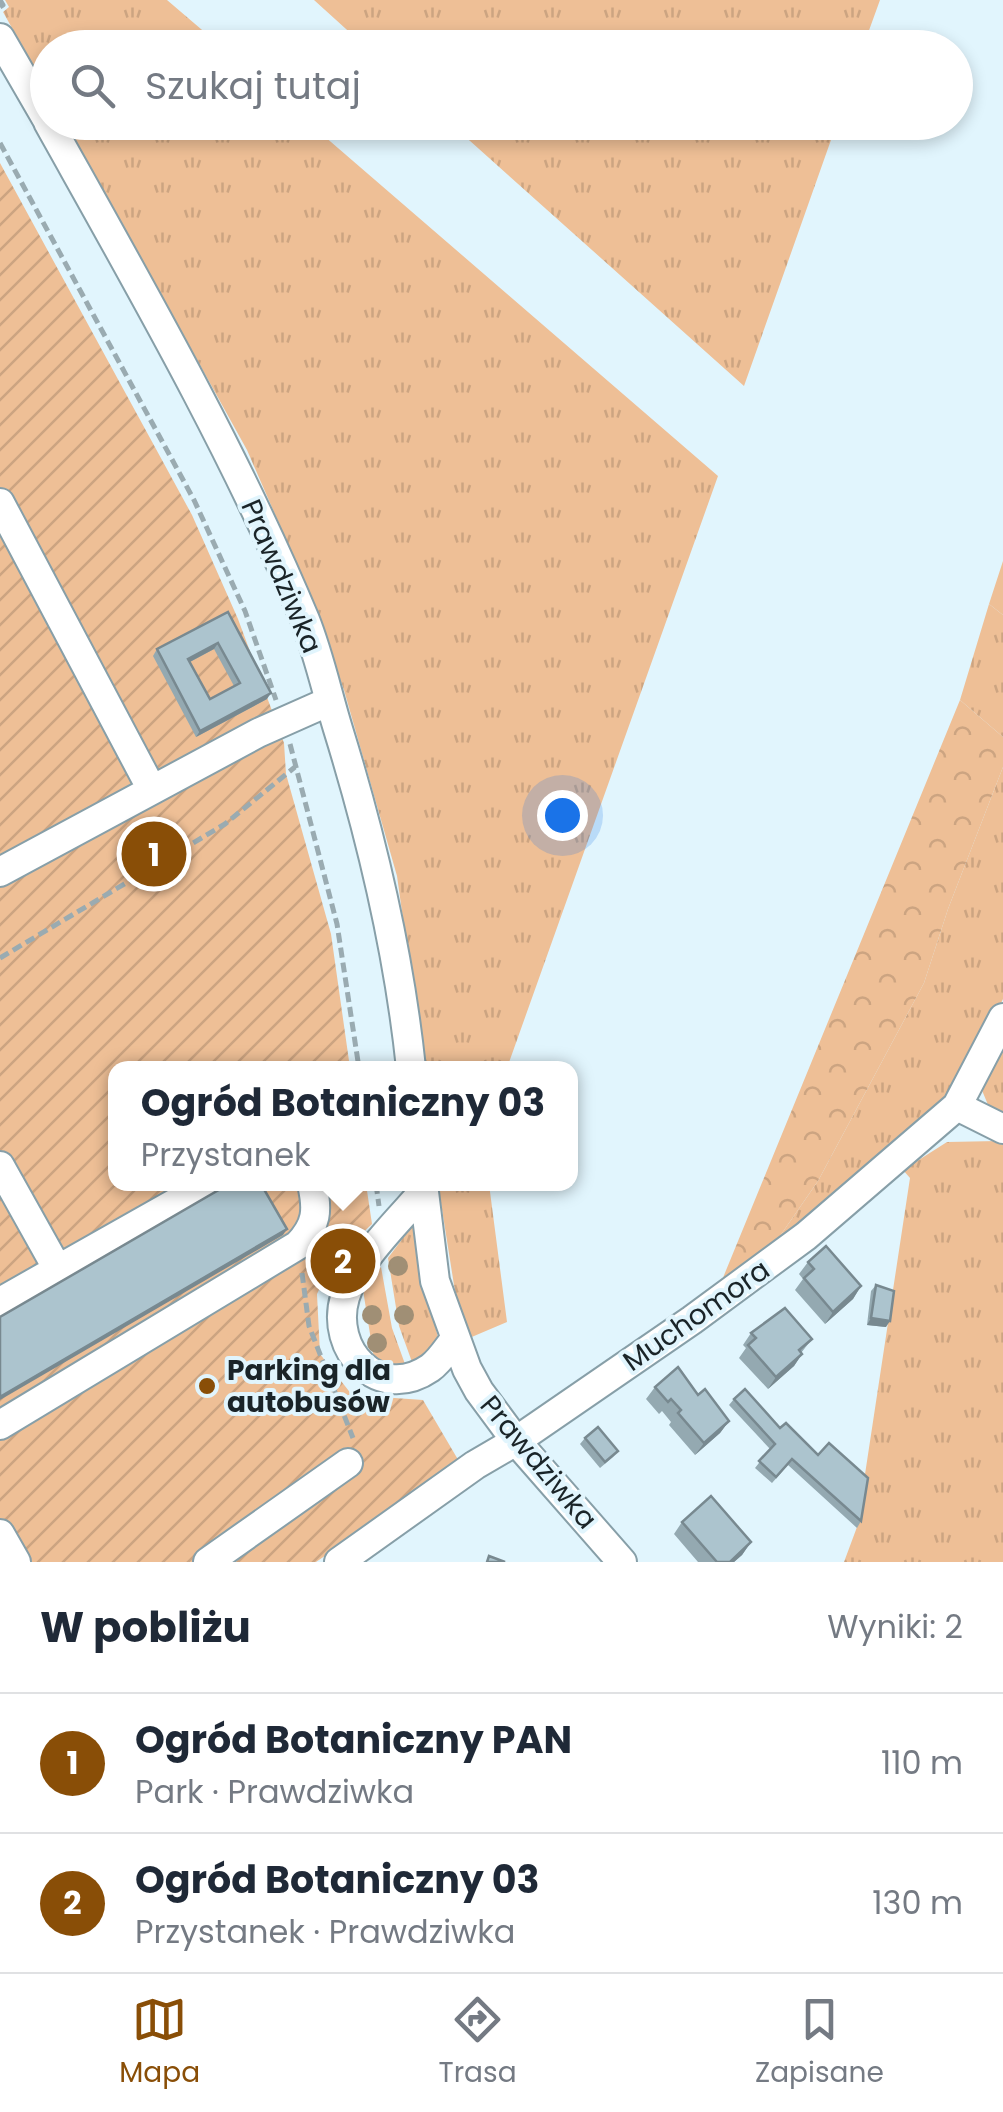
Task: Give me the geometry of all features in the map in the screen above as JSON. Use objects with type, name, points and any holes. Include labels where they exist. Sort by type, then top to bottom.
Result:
[{"type":"street","name":"Prawdziwka","points":[[0,38],[30,90]]},
{"type":"street","name":"Prawdziwka","points":[[58,140],[171,343],[242,482],[306,624],[364,816],[382,892],[410,1061]]},
{"type":"street","points":[[0,503],[152,788]]},
{"type":"street","points":[[0,872],[152,788],[330,701]]},
{"type":"street","name":"Muchomora","points":[[340,1562],[475,1465],[692,1320],[806,1236],[957,1106],[1003,1018]]},
{"type":"street","points":[[957,1106],[1003,1129]]},
{"type":"street","points":[[0,1166],[57,1268]]},
{"type":"street","points":[[0,1302],[196,1191]]},
{"type":"street","points":[[0,1425],[298,1245],[312,1230],[316,1218],[313,1191]]},
{"type":"street","points":[[421,1191],[346,1295],[340,1321],[344,1340],[365,1369],[398,1380],[431,1368],[454,1338]]},
{"type":"street","name":"Prawdziwka","points":[[424,1191],[435,1281],[454,1338],[479,1391],[516,1441],[622,1562]]},
{"type":"street","points":[[208,1562],[348,1464]]},
{"type":"street","points":[[0,1534],[16,1562]]},
{"type":"path","points":[[0,143],[194,500],[244,611],[284,721],[338,924],[358,1061]]},
{"type":"path","points":[[0,958],[225,824],[296,766]]},
{"type":"green space","points":[[5,0],[167,0],[202,30],[30,30],[30,60],[3,12],[9,7]]},
{"type":"green space","points":[[314,0],[880,0],[869,30],[347,30]]},
{"type":"green space","points":[[75,140],[329,140],[718,476],[509,1061],[423,1061],[397,876],[344,690],[304,581],[247,450]]},
{"type":"green space","points":[[469,140],[831,140],[744,386]]},
{"type":"green space","points":[[0,163],[192,515],[238,619],[284,743],[286,774],[331,934],[349,1061],[108,1061],[108,1191],[367,1191],[372,1224],[332,1262],[317,1294],[320,1354],[352,1395],[423,1400],[460,1463],[316,1562],[0,1562]]},
{"type":"green space","points":[[1003,561],[1003,615],[989,604]]},
{"type":"green space","points":[[989,604],[1003,615],[1003,737],[960,700]]},
{"type":"green space","points":[[960,700],[1003,737],[1003,767],[924,983],[818,1181],[771,1249],[720,1285]]},
{"type":"green space","points":[[1003,767],[1003,999],[986,1035],[942,1100],[887,1155],[771,1249],[818,1181],[924,983]]},
{"type":"green space","points":[[1003,1036],[1003,1119],[991,1112],[981,1088]]},
{"type":"green space","points":[[947,1142],[1003,1144],[1003,1562],[844,1562],[857,1527],[910,1178],[903,1170]]},
{"type":"green space","points":[[439,1191],[490,1191],[507,1322],[467,1339],[457,1304]]},
{"type":"green space","points":[[412,1226],[417,1226],[427,1295],[438,1337],[430,1351],[412,1362],[399,1326],[388,1258]]},
{"type":"green space","points":[[381,1267],[392,1328],[405,1364],[374,1359],[363,1290]]},
{"type":"building","points":[[228,612],[271,693],[200,731],[157,649]],"holes":[[[218,643],[240,683],[210,699],[188,659]]]},
{"type":"building","points":[[217,1191],[265,1191],[287,1229],[0,1397],[0,1317]]},
{"type":"building","points":[[826,1246],[861,1286],[833,1312],[804,1278],[814,1269],[808,1262]]},
{"type":"building","points":[[876,1285],[894,1291],[890,1321],[871,1318]]},
{"type":"building","points":[[785,1308],[812,1339],[799,1350],[802,1354],[776,1377],[748,1345],[756,1338],[751,1333]]},
{"type":"building","points":[[678,1367],[698,1395],[705,1389],[729,1421],[704,1443],[678,1413],[681,1410],[655,1387]]},
{"type":"building","points":[[745,1389],[780,1428],[786,1423],[818,1455],[829,1443],[868,1478],[861,1521],[792,1459],[776,1477],[759,1461],[775,1444],[734,1399]]},
{"type":"building","points":[[598,1427],[618,1451],[605,1462],[585,1438]]},
{"type":"building","points":[[711,1496],[751,1542],[730,1562],[717,1562],[682,1522]]},
{"type":"place","name":"Ogród Botaniczny PAN","points":[[154,854]]},
{"type":"place","name":"Ogród Botaniczny 03","points":[[343,1261]]},
{"type":"place","name":"Parking dla autobusów","points":[[207,1386]]}]
